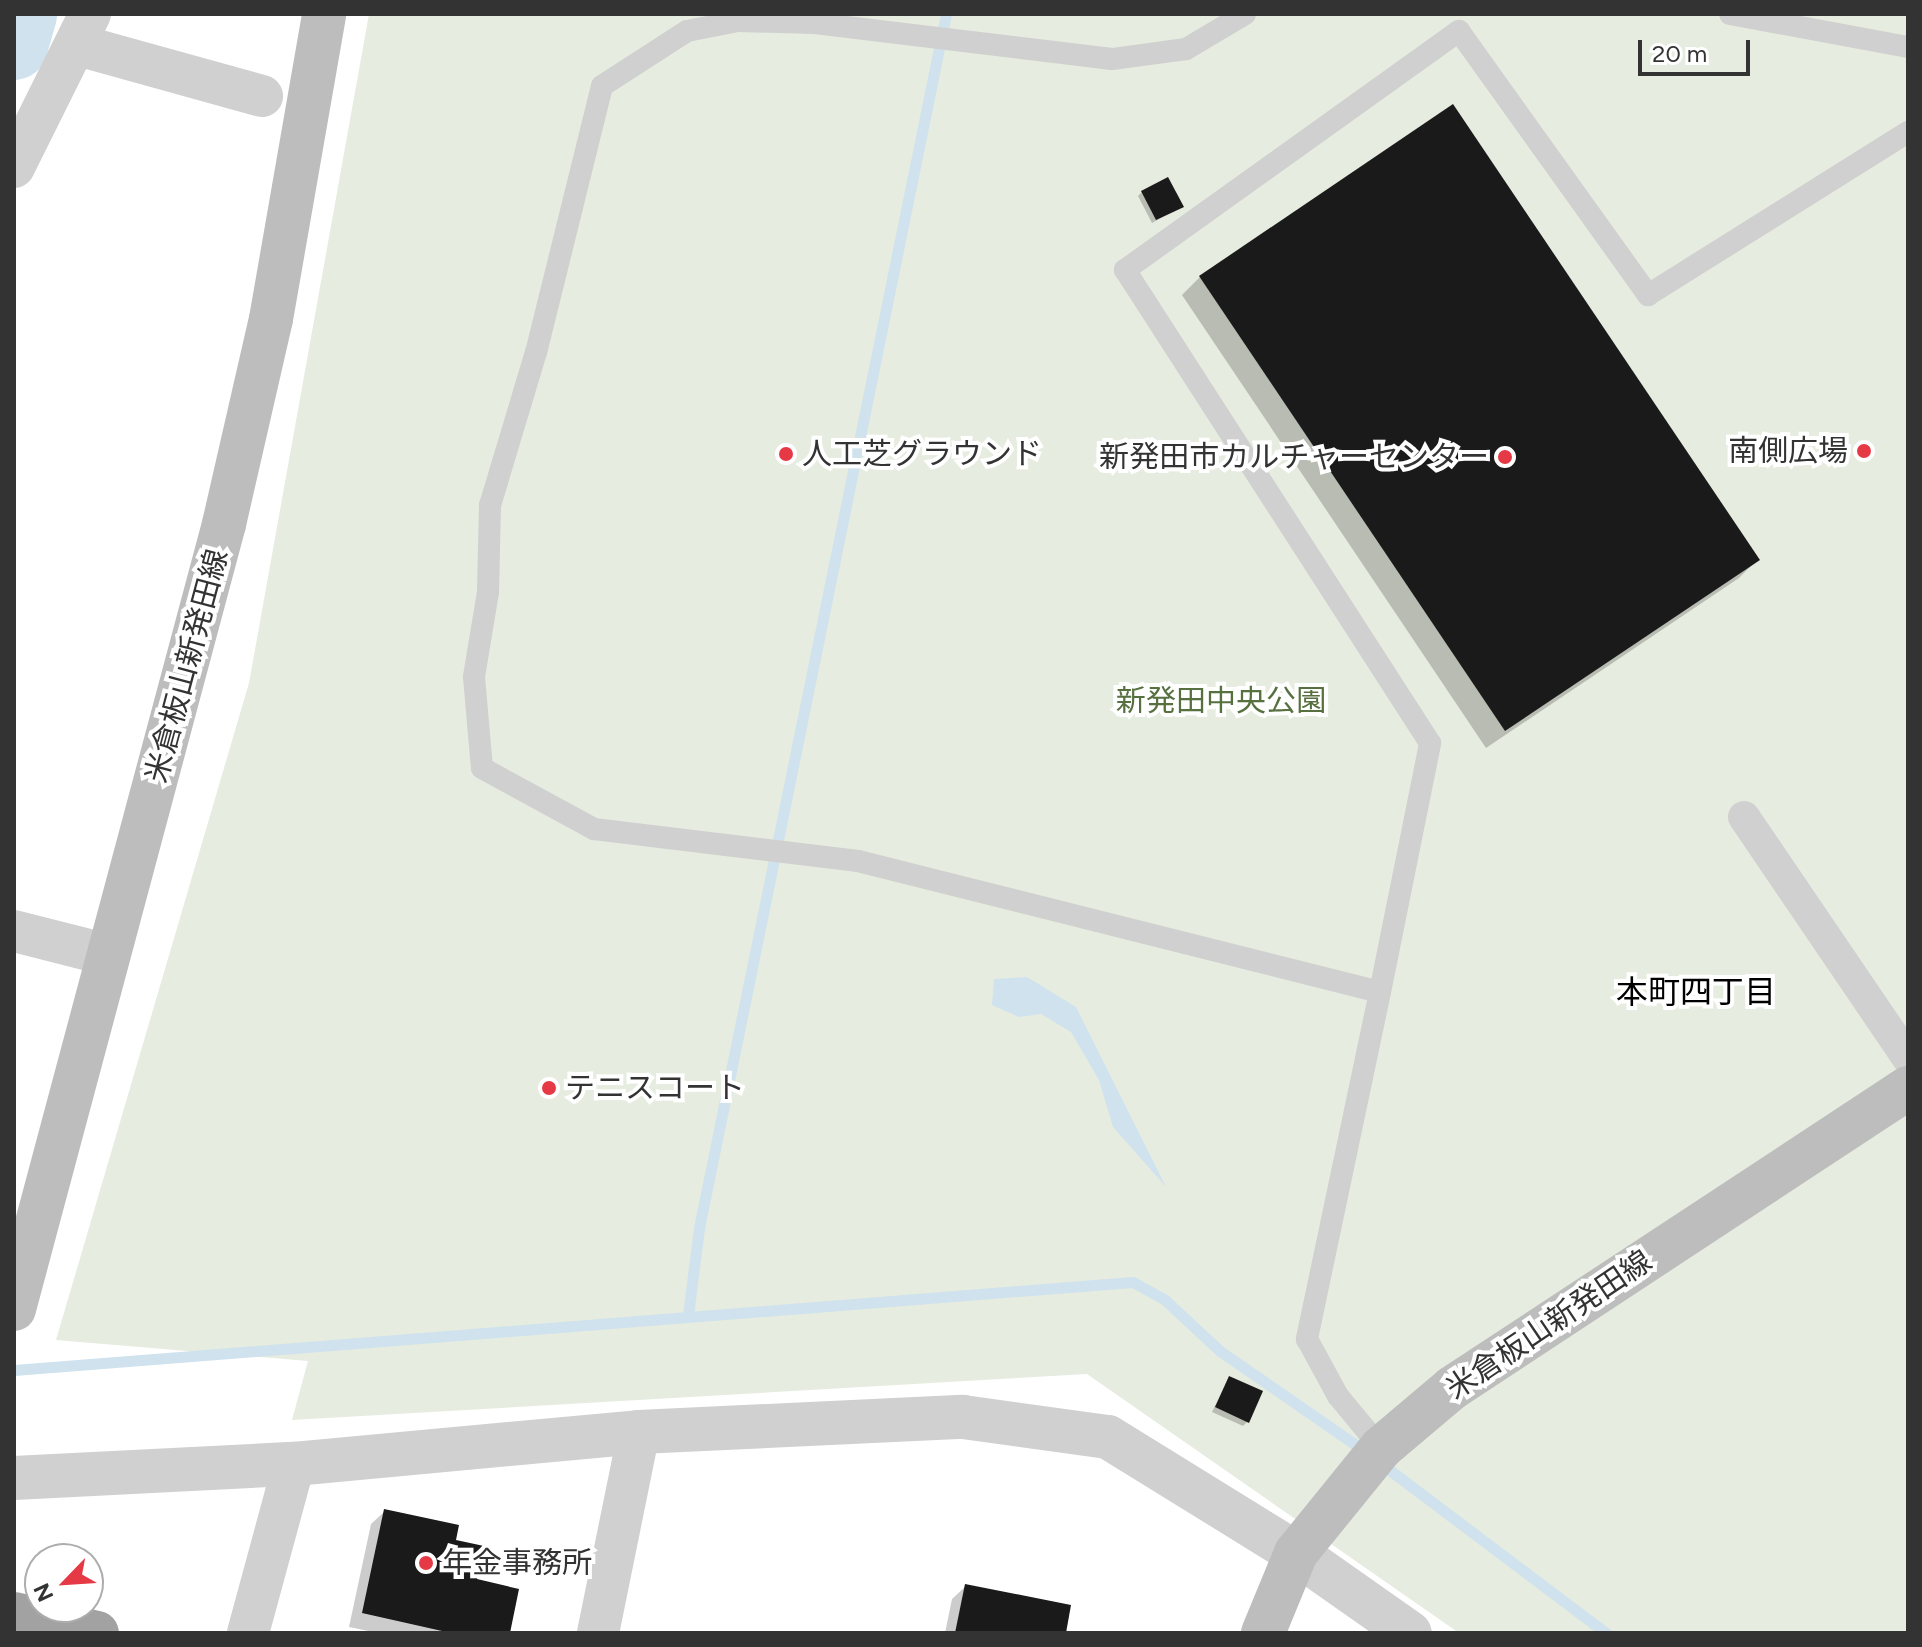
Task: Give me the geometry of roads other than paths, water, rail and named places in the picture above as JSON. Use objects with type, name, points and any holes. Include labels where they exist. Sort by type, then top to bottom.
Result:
[{"type":"highway","points":[[14,1614],[97,1633]]},
{"type":"main road","name":"米倉板山新発田線","points":[[14,1309],[216,553],[271,319],[324,14]]},
{"type":"main road","name":"米倉板山新発田線","points":[[1263,1633],[1296,1553],[1381,1448],[1452,1388],[1908,1088]]},
{"type":"street","points":[[14,167],[84,29],[262,96]]},
{"type":"street","points":[[1744,817],[1908,1058]]},
{"type":"street","points":[[14,931],[109,955]]},
{"type":"street","points":[[14,1478],[294,1464],[639,1432],[963,1417],[1108,1437],[1296,1553],[1410,1633]]},
{"type":"street","points":[[598,1633],[639,1432]]},
{"type":"street","points":[[248,1633],[294,1464]]},
{"type":"lane","points":[[1245,14],[1186,49],[1112,59],[815,23],[738,21],[687,31],[602,86],[536,352],[490,505],[488,592],[474,677],[482,768],[594,829],[858,861],[1380,992]]},
{"type":"lane","points":[[1730,14],[1908,47]]},
{"type":"lane","points":[[1381,1448],[1338,1396],[1307,1339],[1430,743],[1125,270],[1462,22],[1648,295],[1908,132]]},
{"type":"water","points":[[1027,977],[1076,1007],[1166,1187],[1113,1127],[1099,1080],[1071,1032],[1041,1014],[1019,1017],[992,1005],[994,979]]},
{"type":"waterway","points":[[14,46],[23,14]]},
{"type":"waterway","points":[[688,1315],[699,1228],[946,14]]},
{"type":"waterway","points":[[14,1370],[1133,1282],[1164,1299],[1220,1351],[1366,1452]]},
{"type":"waterway","points":[[1379,1462],[1606,1633]]},
{"type":"place","name":"南側広場","points":[[1864,451]]},
{"type":"place","name":"人工芝グラウンド","points":[[786,454]]},
{"type":"place","name":"新発田市カルチャーセンター","points":[[1505,457]]},
{"type":"place","name":"テニスコート","points":[[549,1088]]},
{"type":"place","name":"年金事務所","points":[[426,1563]]},
{"type":"district","name":"本町四丁目","points":[[1696,992]]},
{"type":"park label","name":"新発田中央公園","points":[[1221,701]]}]
